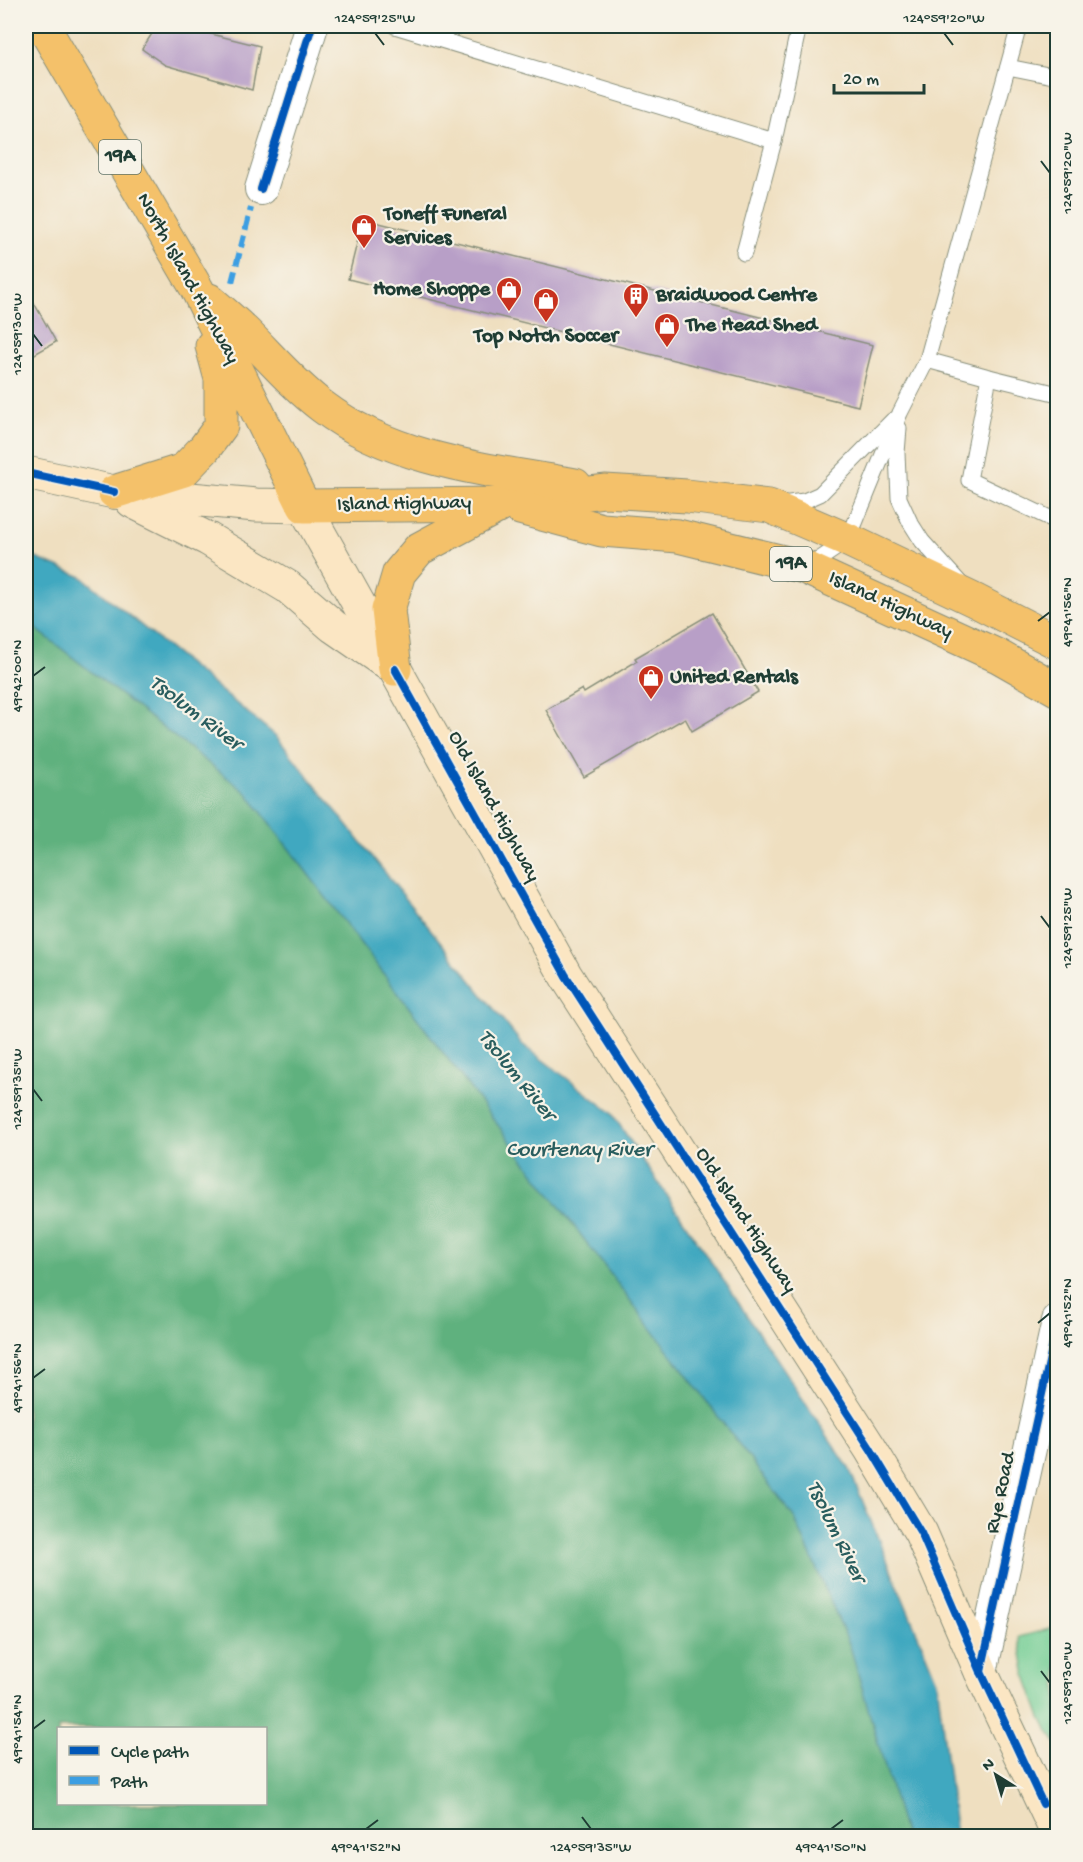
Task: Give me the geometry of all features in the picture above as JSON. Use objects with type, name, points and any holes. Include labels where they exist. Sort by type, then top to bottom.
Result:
[{"type":"main road","name":"North Island Highway","points":[[43,26],[197,289],[304,506]]},
{"type":"main road","points":[[197,289],[315,400],[362,432],[439,460],[605,490]]},
{"type":"main road","points":[[114,492],[184,470],[221,426],[221,379],[197,289]]},
{"type":"main road","points":[[26,473],[114,492],[256,505],[304,506]]},
{"type":"main road","name":"Island Highway","points":[[304,506],[503,504],[605,490],[687,496],[769,506],[848,540],[1058,643]]},
{"type":"main road","points":[[114,492],[208,539],[266,573],[288,587],[333,626],[395,669]]},
{"type":"main road","points":[[395,669],[388,610],[399,573],[419,549],[503,504]]},
{"type":"main road","name":"Island Highway","points":[[503,504],[602,530],[678,536],[804,567],[998,656],[1058,690]]},
{"type":"main road","name":"Old Island Highway","points":[[304,506],[566,976],[870,1448],[921,1533],[981,1672],[1050,1809],[1058,1835]]},
{"type":"street","points":[[261,189],[312,26]]},
{"type":"street","name":"Rye Road","points":[[981,1672],[1058,1321]]},
{"type":"lane","points":[[395,26],[774,141]]},
{"type":"lane","points":[[744,253],[774,141],[799,26]]},
{"type":"lane","points":[[804,567],[814,563],[848,540],[900,413],[927,360],[1019,26]]},
{"type":"lane","points":[[1008,67],[1058,77]]},
{"type":"lane","points":[[927,360],[1058,394]]},
{"type":"lane","points":[[989,376],[969,480],[1058,522]]},
{"type":"lane","points":[[769,506],[804,501],[820,494],[900,413]]},
{"type":"lane","points":[[900,413],[897,453],[899,498],[922,541],[976,601]]},
{"type":"green space","points":[[26,621],[247,793],[794,1517],[850,1646],[905,1836],[26,1836]]},
{"type":"green space","points":[[1058,1627],[1057,1745],[1041,1718],[1026,1676],[1019,1637]]},
{"type":"water","name":"Courtenay River","points":[[26,554],[82,577],[276,736],[522,1044],[611,1112],[849,1468],[937,1681],[956,1836],[905,1836],[850,1646],[794,1517],[247,793],[26,621]]},
{"type":"building","points":[[157,26],[179,26],[260,46],[252,90],[165,65],[142,49]]},
{"type":"building","name":"Braidwood Centre","points":[[363,219],[873,345],[858,406],[348,279]]},
{"type":"building","points":[[26,289],[56,342],[26,359]]},
{"type":"building","name":"United Rentals","points":[[712,613],[758,692],[692,731],[685,718],[584,777],[546,710],[582,689],[584,693],[637,661],[635,658]]},
{"type":"marked path","points":[[232,282],[251,208]]},
{"type":"cycle path","points":[[261,189],[312,26]]},
{"type":"cycle path","points":[[26,473],[114,492]]},
{"type":"cycle path","points":[[395,669],[566,976],[870,1448],[921,1533],[981,1672],[1043,1804]]},
{"type":"cycle path","points":[[981,1672],[1058,1321]]},
{"type":"place","name":"Toneff Funeral Services","points":[[364,250]]},
{"type":"place","name":"Home Shoppe","points":[[509,313]]},
{"type":"place","name":"Braidwood Centre","points":[[636,319]]},
{"type":"place","name":"Top Notch Soccer","points":[[546,324]]},
{"type":"place","name":"The Head Shed","points":[[667,349]]},
{"type":"place","name":"United Rentals","points":[[651,701]]},
{"type":"water label","name":"Tsolum River","points":[[195,714]]},
{"type":"water label","name":"Tsolum River","points":[[516,1076]]},
{"type":"water label","name":"Tsolum River","points":[[835,1532]]}]
